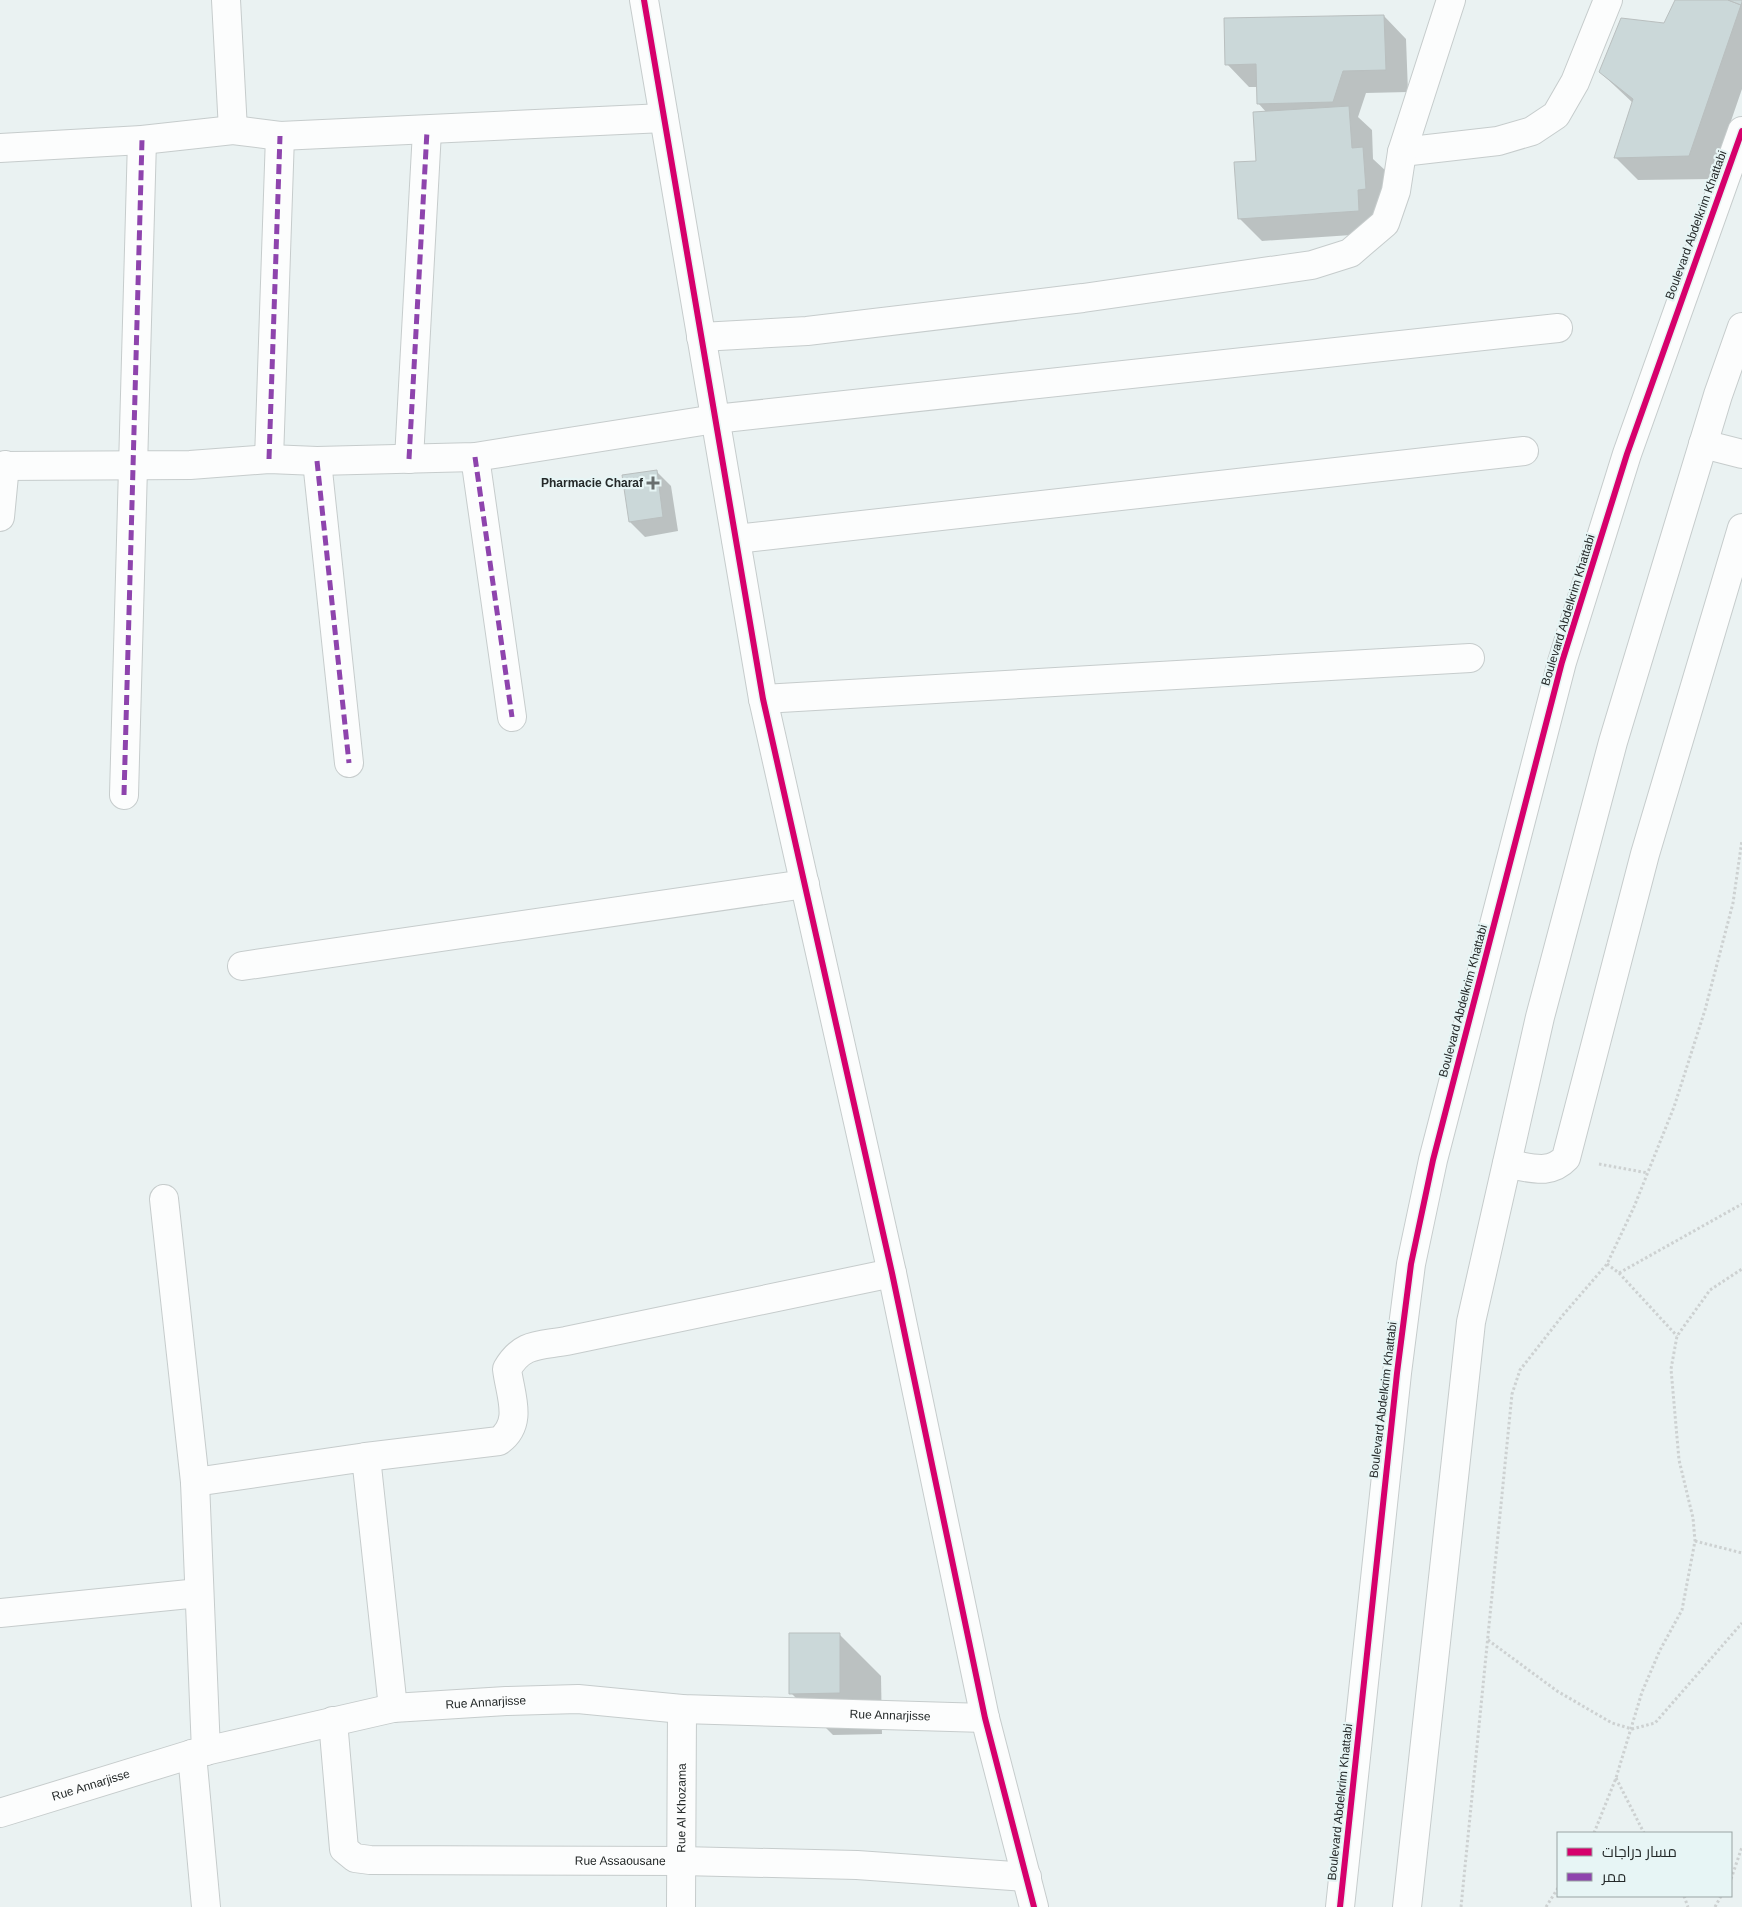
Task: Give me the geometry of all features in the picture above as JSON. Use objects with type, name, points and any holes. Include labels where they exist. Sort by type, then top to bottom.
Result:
[{"type":"street","points":[[226,0],[233,130]]},
{"type":"street","points":[[644,0],[763,698],[892,1273],[985,1718],[1034,1907]]},
{"type":"street","points":[[701,337],[807,332],[1083,298],[1312,265],[1350,252],[1385,223],[1396,191],[1402,152],[1452,0]]},
{"type":"street","points":[[1402,152],[1498,141],[1532,131],[1556,114],[1575,82],[1608,0]]},
{"type":"street","points":[[0,148],[142,140],[233,130],[280,136],[427,131],[664,118]]},
{"type":"street","points":[[409,459],[427,131]]},
{"type":"street","name":"Boulevard Abdelkrim Khattabi","points":[[1340,1907],[1397,1373],[1411,1264],[1433,1160],[1562,662],[1627,454],[1742,131]]},
{"type":"street","points":[[269,459],[280,136]]},
{"type":"street","points":[[124,795],[131,464],[142,140]]},
{"type":"street","points":[[1407,1907],[1471,1322],[1540,1017],[1613,742],[1703,444],[1742,327]]},
{"type":"street","points":[[0,517],[2,466],[131,464],[190,466],[269,459],[317,461],[475,457],[715,419],[1558,328]]},
{"type":"street","points":[[1703,444],[1742,454]]},
{"type":"street","points":[[736,540],[1524,451]]},
{"type":"street","points":[[475,457],[512,716]]},
{"type":"street","points":[[317,461],[349,763]]},
{"type":"street","points":[[1507,1164],[1549,1169],[1558,1166],[1566,1158],[1645,854],[1742,528]]},
{"type":"street","points":[[763,698],[1470,658]]},
{"type":"street","points":[[242,966],[805,884]]},
{"type":"street","points":[[164,1199],[195,1482],[199,1593],[199,1752],[206,1907]]},
{"type":"street","points":[[195,1482],[499,1441],[507,1435],[513,1424],[514,1415],[507,1369],[514,1356],[529,1347],[566,1341],[892,1273]]},
{"type":"street","points":[[366,1458],[394,1708]]},
{"type":"street","points":[[0,1613],[199,1593]]},
{"type":"street","name":"Rue Annarjisse","points":[[0,1813],[199,1752],[394,1708],[506,1701],[578,1699],[682,1709],[985,1718]]},
{"type":"street","name":"Rue Al Khozama","points":[[681,1907],[682,1709]]},
{"type":"street","name":"Rue Assaousane","points":[[333,1721],[344,1849],[354,1858],[370,1860],[681,1861],[857,1865],[1027,1877]]},
{"type":"path","points":[[1461,1907],[1515,1386],[1520,1370],[1540,1343],[1607,1264],[1648,1173],[1674,1107],[1705,1010],[1733,903],[1742,840]]},
{"type":"path","points":[[1566,1158],[1648,1173]]},
{"type":"path","points":[[1619,1273],[1742,1204]]},
{"type":"path","points":[[1607,1264],[1619,1273],[1676,1336]]},
{"type":"path","points":[[1594,1832],[1616,1778],[1642,1692],[1660,1650],[1682,1610],[1696,1541],[1693,1518],[1679,1460],[1671,1369],[1676,1336],[1710,1290],[1742,1269]]},
{"type":"path","points":[[1696,1541],[1742,1553]]},
{"type":"path","points":[[1488,1639],[1557,1691],[1612,1723],[1632,1729],[1655,1723],[1742,1623]]},
{"type":"path","points":[[1616,1778],[1643,1832]]},
{"type":"path","points":[[1732,1876],[1742,1847]]},
{"type":"path","points":[[1546,1907],[1557,1890]]},
{"type":"building","points":[[1675,0],[1728,0],[1741,5],[1689,156],[1614,158],[1633,99],[1599,72],[1621,18],[1664,23]]},
{"type":"building","points":[[1728,0],[1742,0],[1742,2],[1741,5]]},
{"type":"building","points":[[1384,15],[1386,70],[1343,71],[1333,102],[1257,104],[1256,64],[1225,65],[1224,18]]},
{"type":"building","points":[[1349,106],[1352,148],[1363,147],[1366,189],[1358,190],[1359,211],[1238,219],[1234,162],[1256,161],[1253,112]]},
{"type":"building","points":[[657,470],[663,517],[629,522],[622,475]]},
{"type":"building","points":[[789,1633],[840,1633],[840,1693],[789,1694]]},
{"type":"marked path","points":[[409,459],[427,131]]},
{"type":"marked path","points":[[269,459],[280,136]]},
{"type":"marked path","points":[[124,795],[142,140]]},
{"type":"marked path","points":[[475,457],[512,717]]},
{"type":"marked path","points":[[317,461],[349,763]]},
{"type":"cycle path","points":[[644,0],[763,699],[892,1273],[985,1718],[1034,1907]]},
{"type":"cycle path","points":[[1340,1907],[1397,1373],[1411,1264],[1433,1160],[1562,662],[1627,454],[1742,131]]},
{"type":"place","name":"Pharmacie Charaf","points":[[653,483]]}]
